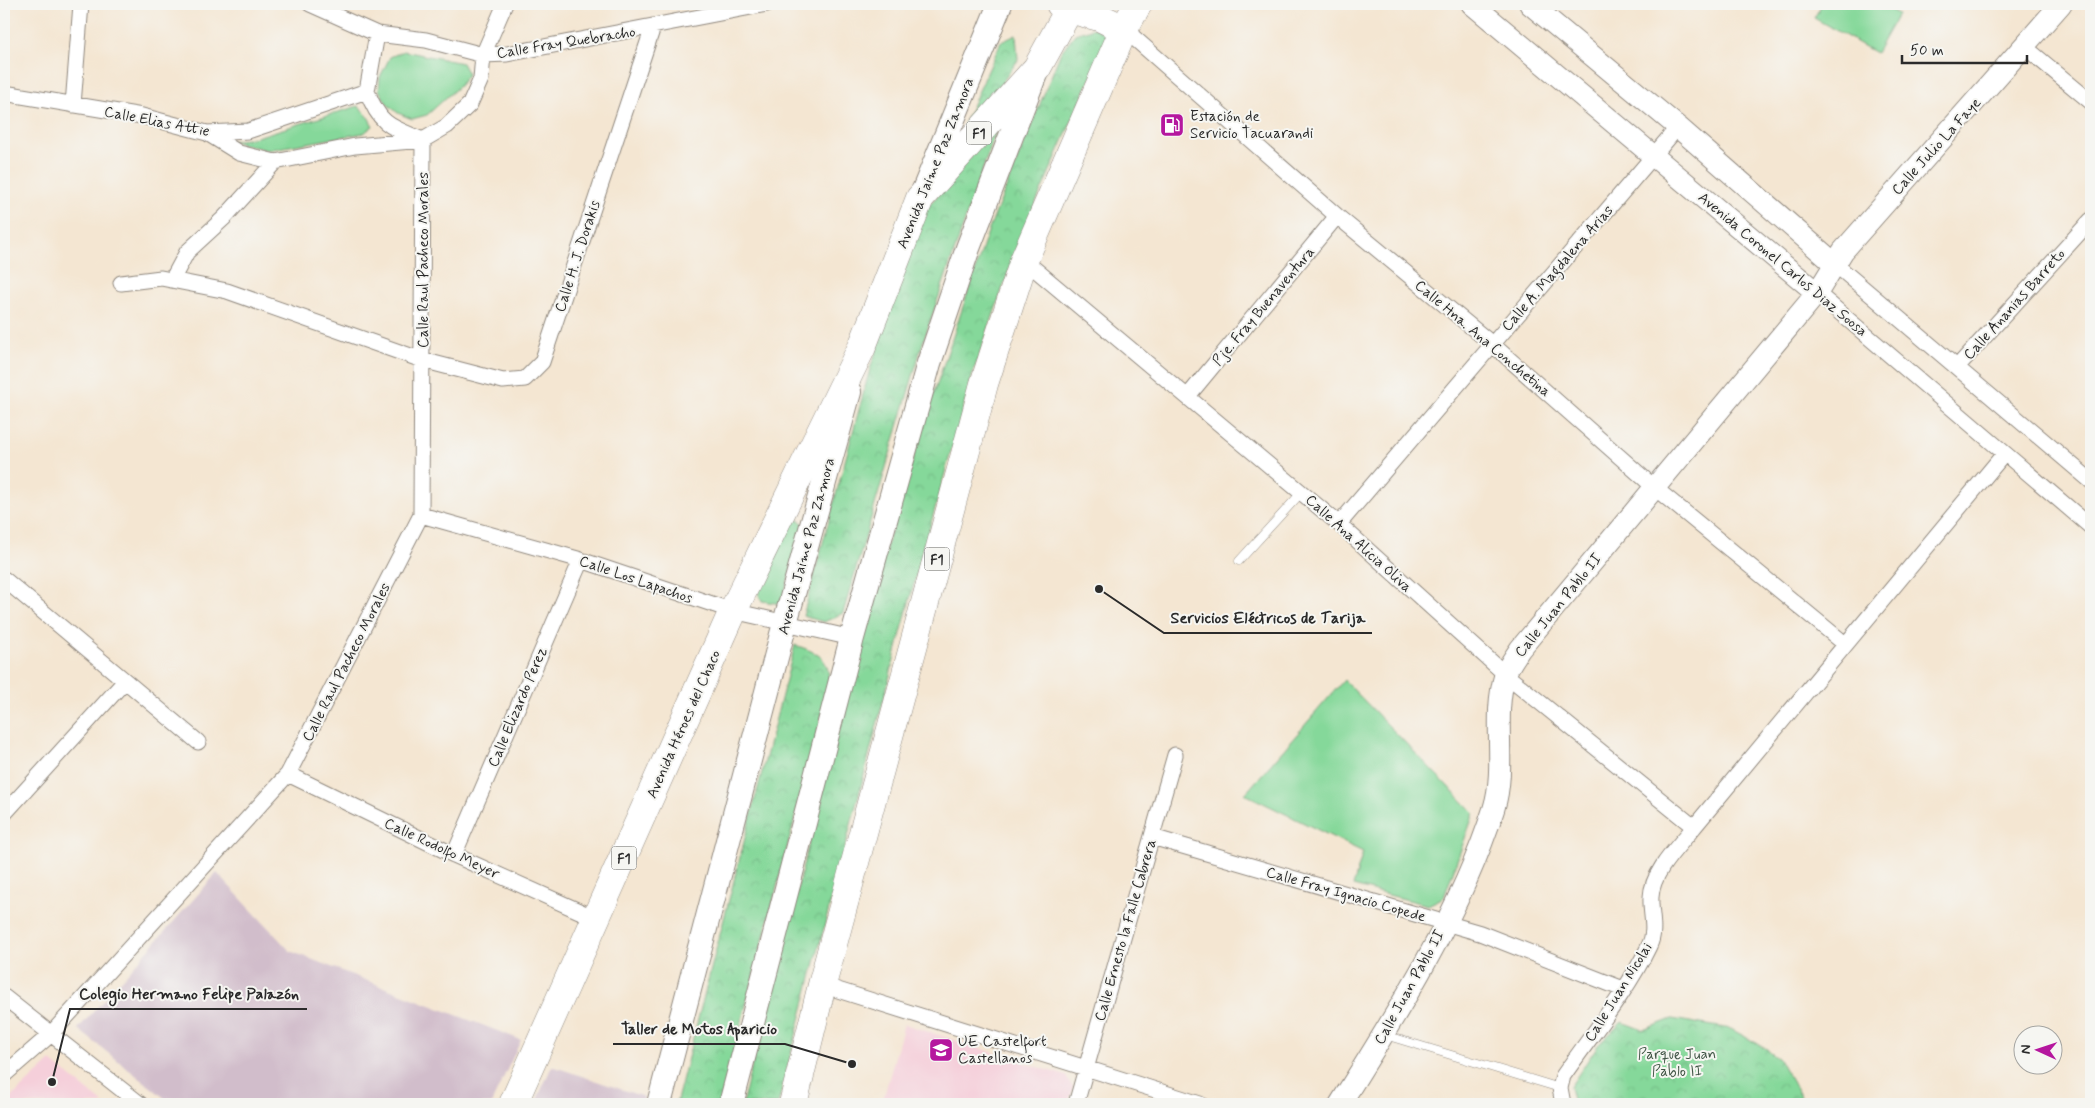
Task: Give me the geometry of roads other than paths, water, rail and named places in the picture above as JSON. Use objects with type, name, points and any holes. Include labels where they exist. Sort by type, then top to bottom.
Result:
[{"type":"highway","name":"F1","points":[[792,1104],[822,985],[984,384],[1024,260],[1124,29],[1138,4]]},
{"type":"highway","name":"F1","points":[[920,198],[1037,68],[1067,6]]},
{"type":"highway","points":[[1067,6],[1099,17],[1124,29]]},
{"type":"highway","name":"Avenida Jaime Paz Zamora","points":[[862,347],[920,198]]},
{"type":"highway","name":"Avenida Héroes del Chaco","points":[[513,1104],[733,611],[862,347]]},
{"type":"main road","name":"Avenida Jaime Paz Zamora","points":[[920,198],[1000,4]]},
{"type":"main road","name":"Avenida Coronel Carlos Diaz Soosa","points":[[1472,4],[1817,293]]},
{"type":"main road","points":[[1530,4],[1678,127],[1836,265]]},
{"type":"main road","name":"Calle Julio La Faye","points":[[1817,293],[1843,252],[2061,4]]},
{"type":"main road","points":[[731,1104],[852,638],[929,363],[968,248],[1037,68]]},
{"type":"main road","name":"Calle Juan Pablo II","points":[[1340,1104],[1384,1034],[1445,923],[1472,868],[1494,806],[1500,763],[1500,700],[1505,674],[1520,649],[1817,293]]},
{"type":"main road","name":"Avenida Jaime Paz Zamora","points":[[659,1104],[785,623],[862,347]]},
{"type":"street","points":[[74,105],[81,4]]},
{"type":"street","name":"Calle Fray Quebracho","points":[[310,4],[377,34],[426,40],[483,54],[507,54],[653,28],[707,14],[767,4]]},
{"type":"street","points":[[207,133],[239,154],[275,162],[355,146],[423,140],[447,126],[470,104],[482,78],[483,54],[505,4]]},
{"type":"street","name":"Calle H. J. Dorakis","points":[[121,283],[161,278],[227,291],[422,360],[503,381],[525,379],[542,362],[653,28]]},
{"type":"street","name":"Calle Hna. Ana Conchetina","points":[[1124,29],[1338,216],[1492,344],[1655,488],[1845,644]]},
{"type":"street","points":[[377,34],[367,91],[375,111],[390,127],[423,140]]},
{"type":"street","points":[[2025,47],[2091,102]]},
{"type":"street","name":"Calle Elias Attie","points":[[4,93],[142,116],[207,133],[248,131],[367,91]]},
{"type":"street","name":"Calle A. Magdalena Arias","points":[[1339,524],[1678,127]]},
{"type":"street","name":"Calle Raul Pacheco Morales","points":[[4,1075],[50,1035],[288,774],[421,516],[423,140]]},
{"type":"street","points":[[172,280],[187,252],[224,218],[275,162]]},
{"type":"street","name":"Pje. Fray Buenaventura","points":[[1188,396],[1338,216]]},
{"type":"street","name":"Calle Ananias Barreto","points":[[1958,366],[2091,220]]},
{"type":"street","name":"Calle Ana Alicia Oliva","points":[[1024,260],[1302,492],[1505,674],[1694,826]]},
{"type":"street","points":[[1836,265],[1958,366],[2091,481]]},
{"type":"street","name":"Avenida Coronel Carlos Diaz Soosa","points":[[1817,293],[2091,527]]},
{"type":"street","name":"Calle Juan Nicolai","points":[[1560,1088],[1563,1076],[1623,989],[1650,945],[1653,932],[1651,895],[1658,874],[1694,826],[2004,454]]},
{"type":"street","name":"Calle Los Lapachos","points":[[421,516],[581,560],[733,611],[852,638]]},
{"type":"street","name":"Calle Elizardo Perez","points":[[454,855],[581,560]]},
{"type":"street","points":[[4,579],[198,742]]},
{"type":"street","points":[[4,814],[125,681]]},
{"type":"street","name":"Calle Ernesto la Falle Cabrera","points":[[1076,1104],[1175,755]]},
{"type":"street","name":"Calle Rodolfo Meyer","points":[[288,774],[454,855],[597,919]]},
{"type":"street","name":"Calle Fray Ignacio Copede","points":[[1152,837],[1480,933],[1623,989]]},
{"type":"street","points":[[822,985],[1200,1104]]},
{"type":"street","points":[[4,997],[140,1104]]},
{"type":"street","points":[[1560,1088],[1563,1104]]},
{"type":"lane","points":[[1239,561],[1302,492]]},
{"type":"lane","points":[[1384,1034],[1560,1088]]},
{"type":"place","name":"Estación de Servicio Tacuarandi","points":[[1172,125]]},
{"type":"place","name":"Servicios Eléctricos de Tarija","points":[[1099,589]]},
{"type":"place","name":"UE Castelfort Castellanos","points":[[941,1050]]},
{"type":"place","name":"Taller de Motos Aparicio","points":[[852,1064]]},
{"type":"place","name":"Colegio Hermano Felipe Palazón","points":[[52,1082]]},
{"type":"park label","name":"Parque Juan Pablo II","points":[[1677,1062]]}]
